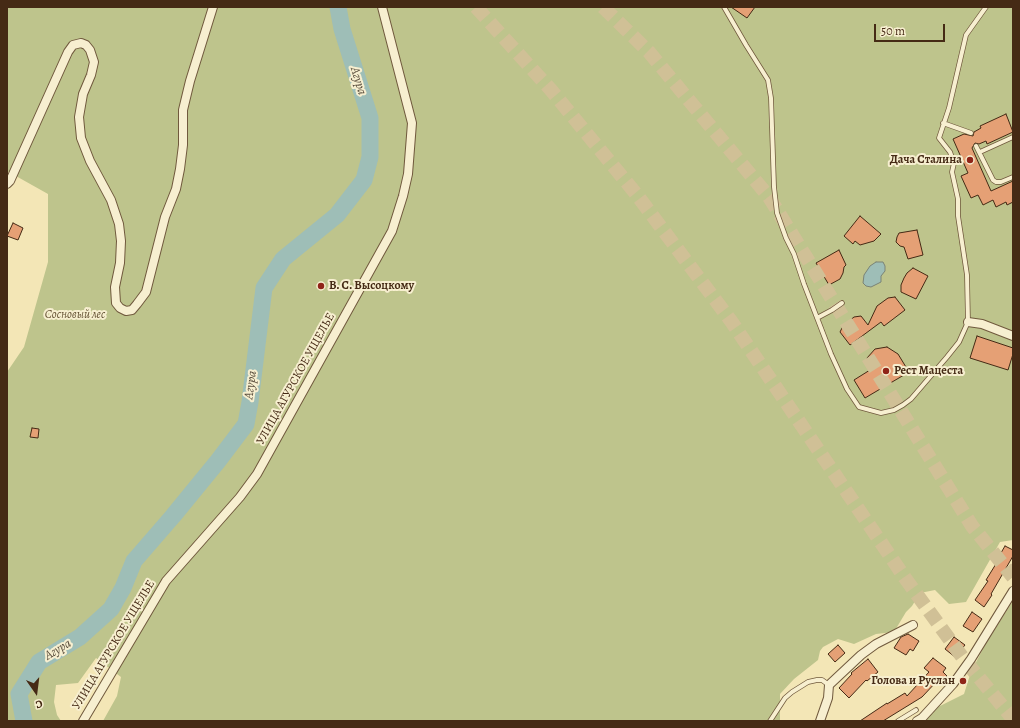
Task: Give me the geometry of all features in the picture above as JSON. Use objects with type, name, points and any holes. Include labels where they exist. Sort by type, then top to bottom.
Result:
[{"type":"street","points":[[7,184],[10,181],[68,52],[73,45],[86,45],[90,50],[94,62],[91,75],[83,94],[79,117],[81,138],[90,160],[111,200],[119,224],[121,241],[120,263],[115,286],[116,303],[120,308],[126,311],[132,310],[146,292],[165,217],[176,189],[183,145],[183,110],[190,81],[213,7]]},
{"type":"street","name":"УЛИЦА АГУРСКОЕ УЩЕЛЬЕ","points":[[83,721],[166,581],[240,497],[257,474],[392,231],[404,196],[408,174],[412,123],[382,7]]},
{"type":"street","points":[[968,322],[982,324],[1013,336]]},
{"type":"street","points":[[917,721],[922,718],[953,684],[971,659],[1013,590]]},
{"type":"street","points":[[820,721],[828,698],[829,685],[861,655],[876,644],[913,625]]},
{"type":"lane","points":[[724,7],[768,80],[771,98],[774,188],[777,213],[786,238],[794,254],[831,354],[847,389],[859,407],[881,413],[894,410],[911,399],[959,342],[968,322],[967,275],[958,216],[958,199],[952,172],[954,163],[950,152],[939,138],[966,35],[986,7]]},
{"type":"lane","points":[[980,7],[982,12]]},
{"type":"lane","points":[[943,123],[971,133]]},
{"type":"lane","points":[[980,152],[1013,137]]},
{"type":"lane","points":[[976,146],[993,180],[996,182],[1001,182],[1013,177]]},
{"type":"lane","points":[[817,318],[842,303]]},
{"type":"lane","points":[[770,721],[784,698],[808,682],[822,680],[829,685]]},
{"type":"lane","points":[[898,721],[916,710]]},
{"type":"green space","name":"Сосновый лес","points":[[7,7],[1013,7],[1013,540],[1000,542],[966,602],[949,604],[935,590],[920,593],[894,632],[876,634],[854,644],[838,639],[823,647],[820,651],[818,660],[794,679],[780,694],[780,721],[103,721],[117,696],[121,677],[96,658],[78,683],[56,685],[54,702],[57,715],[61,721],[7,721],[7,372],[24,347],[48,262],[48,194],[7,171]]},
{"type":"green space","points":[[1013,601],[1013,721],[910,721],[964,694],[971,672],[986,643]]},
{"type":"water","points":[[876,262],[883,262],[885,266],[885,271],[881,276],[881,282],[871,287],[866,286],[863,283],[864,275],[870,266]]},
{"type":"building","points":[[731,7],[755,7],[747,18]]},
{"type":"building","name":"Дача Сталина","points":[[1006,114],[1013,132],[987,144],[986,141],[979,144],[975,143],[972,148],[991,191],[1013,181],[1013,202],[1007,205],[1006,202],[996,207],[993,200],[983,205],[978,195],[971,198],[961,176],[968,173],[953,139],[964,134],[973,136],[974,132],[981,128],[980,126]]},
{"type":"building","points":[[860,216],[881,234],[874,241],[860,245],[855,241],[853,244],[844,236]]},
{"type":"building","points":[[13,223],[23,228],[18,240],[7,236]]},
{"type":"building","points":[[917,230],[923,255],[908,259],[904,247],[900,246],[896,242],[897,237],[899,233]]},
{"type":"building","points":[[839,250],[846,265],[840,279],[829,285],[816,263]]},
{"type":"building","points":[[913,268],[928,276],[916,299],[901,292],[901,285],[904,278]]},
{"type":"building","points":[[895,297],[905,310],[884,326],[881,322],[850,345],[840,332],[843,326],[854,317],[861,316],[868,325],[877,306],[888,298]]},
{"type":"building","points":[[977,336],[1013,348],[1013,354],[1008,370],[970,358]]},
{"type":"building","points":[[887,347],[898,354],[909,372],[865,398],[854,380],[870,370],[867,358],[875,349]]},
{"type":"building","points":[[32,428],[39,429],[38,438],[30,437]]},
{"type":"building","points":[[1005,546],[1013,550],[1013,556],[984,607],[975,600],[988,581],[986,580]]},
{"type":"building","points":[[972,612],[982,619],[973,632],[963,626]]},
{"type":"building","points":[[908,634],[919,641],[913,651],[910,649],[906,655],[894,648],[901,637]]},
{"type":"building","points":[[954,637],[965,645],[955,657],[945,649]]},
{"type":"building","points":[[838,645],[845,653],[835,662],[828,654]]},
{"type":"building","points":[[933,658],[946,668],[943,672],[947,676],[942,682],[938,680],[922,697],[883,721],[860,721],[905,693],[907,696],[929,672],[924,668]]},
{"type":"building","points":[[868,659],[878,672],[867,681],[866,680],[849,698],[839,688],[852,674],[851,673]]},
{"type":"waterway","name":"Агура","points":[[24,721],[19,694],[39,662],[80,637],[111,609],[123,588],[134,561],[218,461],[246,424],[264,288],[283,259],[337,215],[364,180],[370,157],[370,118],[342,29],[338,7]]},
{"type":"tunnel","points":[[476,7],[551,90],[637,195],[731,321],[905,578],[963,658],[1013,719]]},
{"type":"tunnel","points":[[603,7],[649,52],[769,197],[972,526],[1013,577]]},
{"type":"place","name":"Дача Сталина","points":[[970,160]]},
{"type":"place","name":"В. С. Высоцкому","points":[[321,286]]},
{"type":"place","name":"Рест Мацеста","points":[[886,371]]},
{"type":"place","name":"Голова и Руслан","points":[[963,681]]}]
